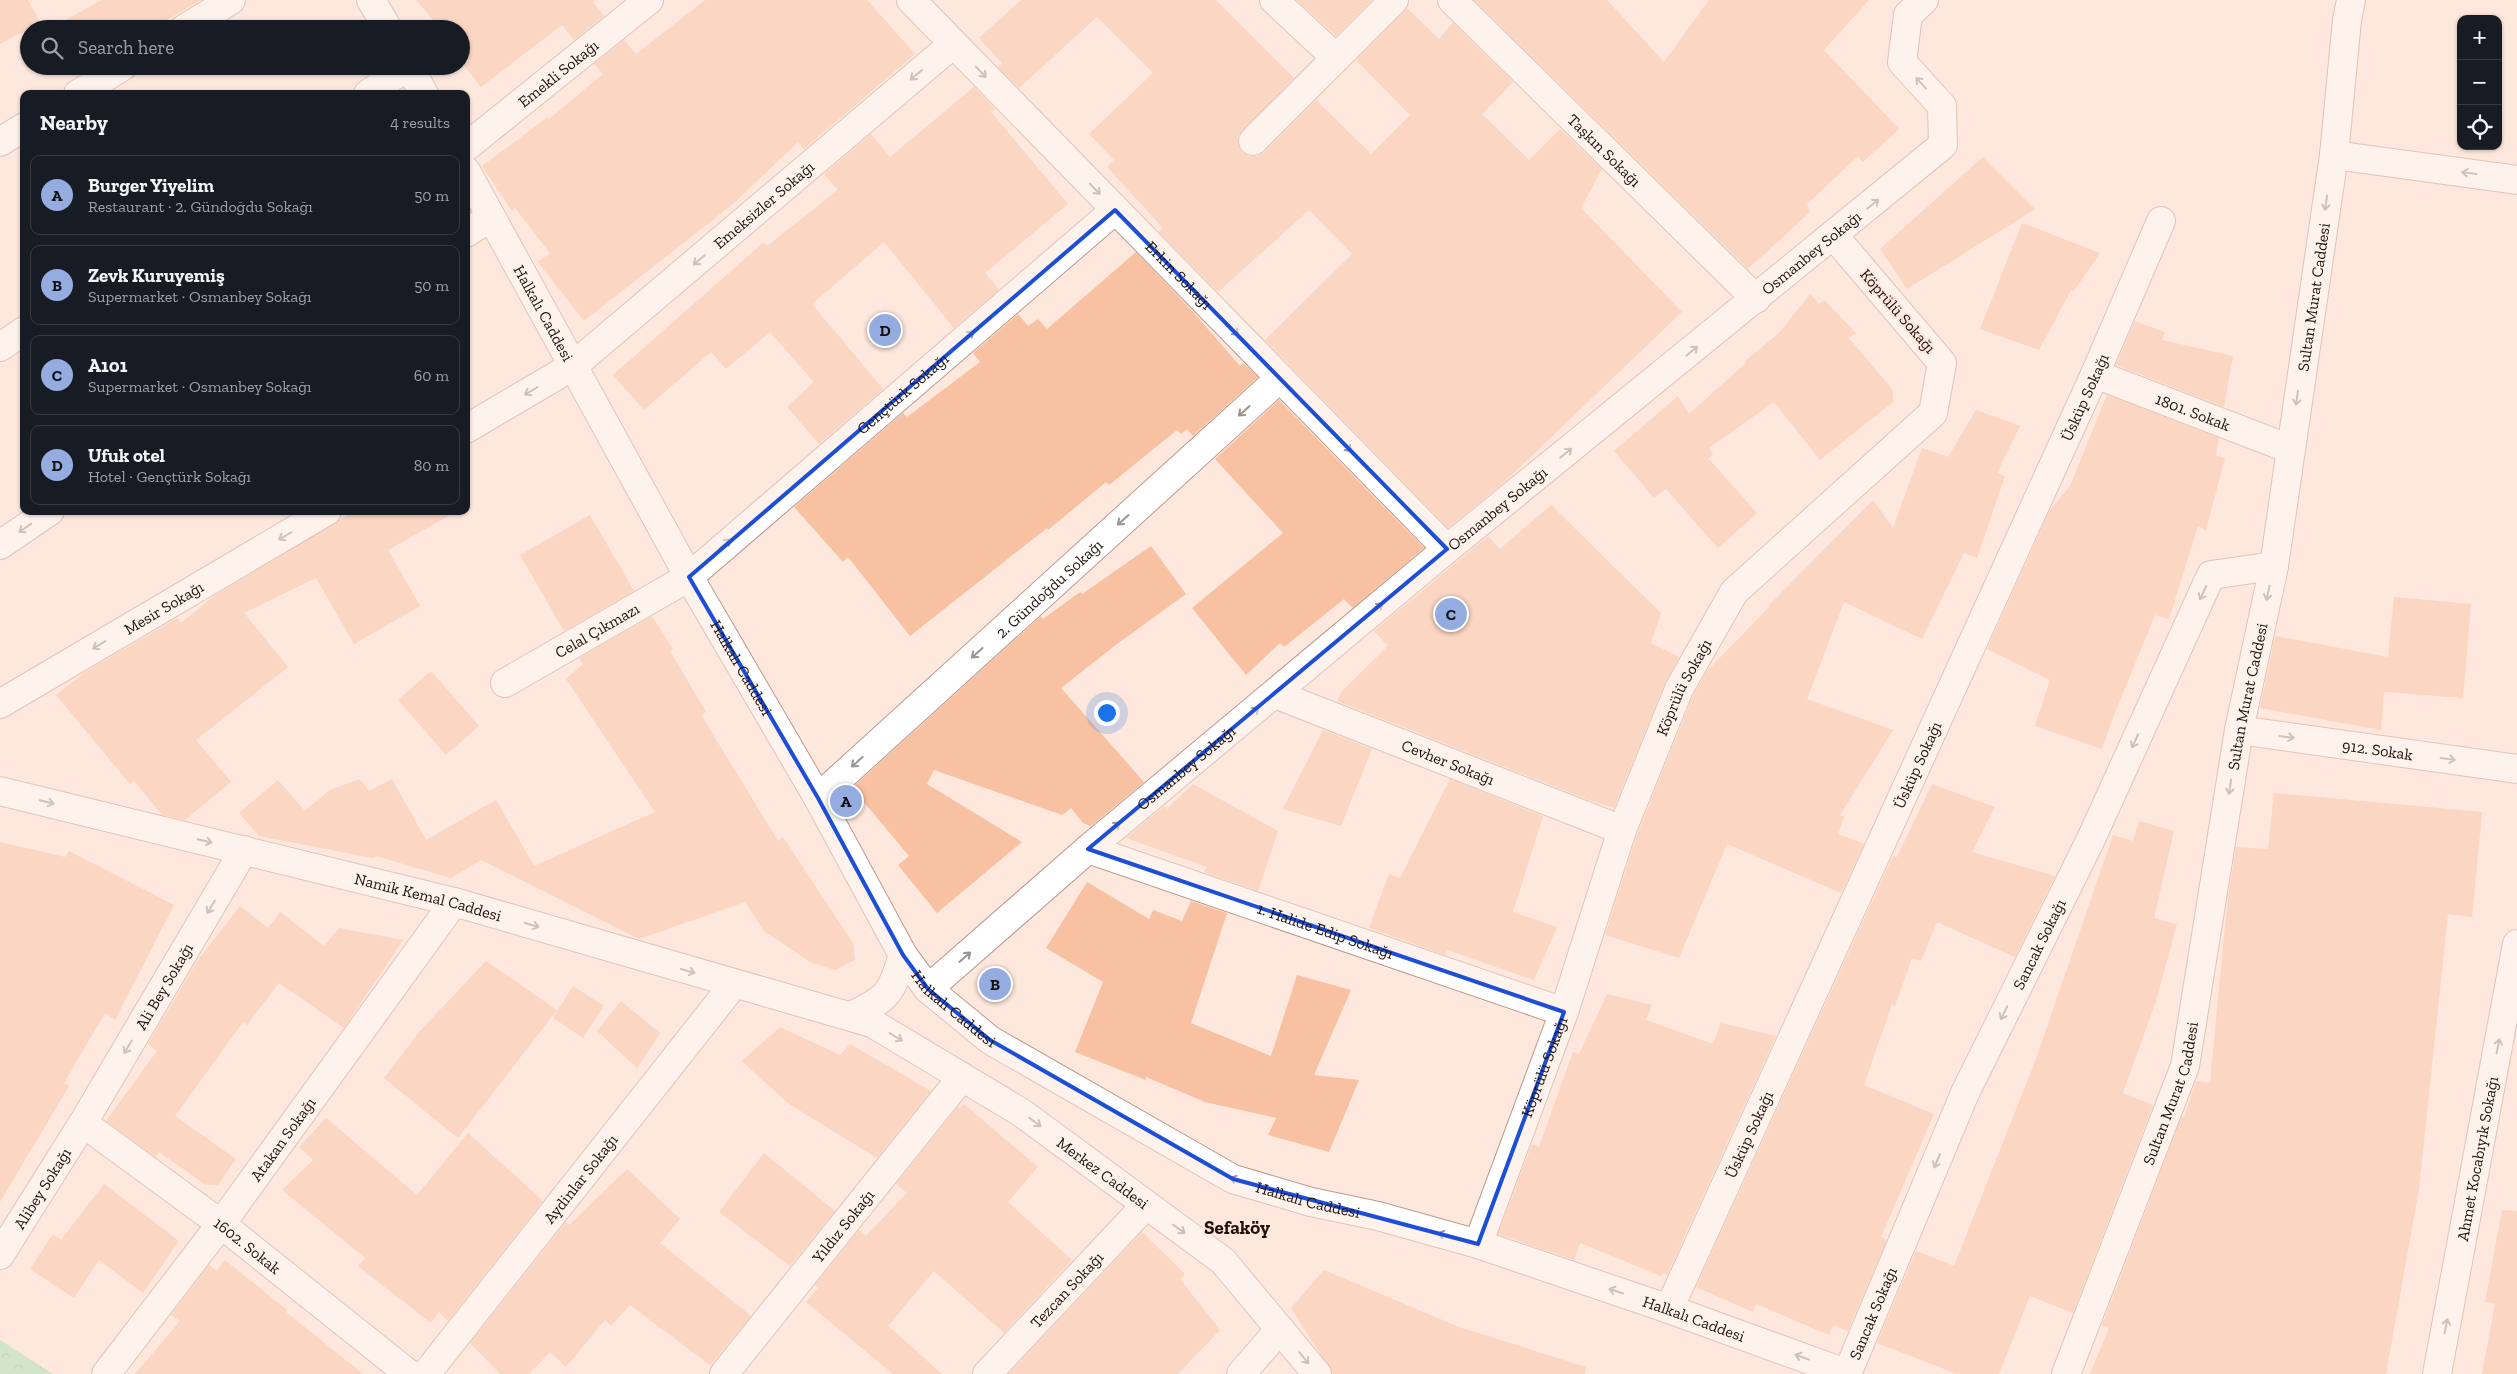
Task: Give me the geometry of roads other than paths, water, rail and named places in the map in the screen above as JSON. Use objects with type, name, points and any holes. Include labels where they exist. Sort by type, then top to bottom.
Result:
[{"type":"street","points":[[199,20],[231,0]]},
{"type":"street","points":[[371,0],[383,20]]},
{"type":"street","name":"Emekli Sokağı","points":[[470,144],[649,0]]},
{"type":"street","name":"Erkin Sokağı","points":[[910,0],[1446,550]]},
{"type":"street","points":[[1274,0],[1336,58]]},
{"type":"street","points":[[1252,141],[1394,0]]},
{"type":"street","name":"Taşkın Sokağı","points":[[1452,0],[1756,299]]},
{"type":"street","name":"Osmanbey Sokağı","points":[[928,989],[1088,849],[1446,550],[1944,146],[1942,106],[1902,62],[1908,15],[1924,0]]},
{"type":"street","name":"Sultan Murat Caddesi","points":[[2066,1374],[2185,1066],[2239,730],[2274,566],[2334,154],[2347,20],[2351,0]]},
{"type":"street","name":"Emeksizler Sokağı","points":[[573,366],[953,44]]},
{"type":"street","points":[[84,90],[109,75]]},
{"type":"street","points":[[374,90],[396,75]]},
{"type":"street","points":[[414,75],[422,90]]},
{"type":"street","points":[[0,142],[20,130]]},
{"type":"street","points":[[2334,154],[2517,180]]},
{"type":"street","name":"Halkalı Caddesi","points":[[470,178],[689,577],[818,798],[903,955],[928,989],[990,1040],[1233,1179],[1311,1202],[1378,1216],[1478,1244],[1669,1309],[1848,1374]]},
{"type":"street","name":"Gençtürk Sokağı","points":[[689,577],[1115,210]]},
{"type":"street","points":[[470,230],[491,216]]},
{"type":"street","name":"Üsküp Sokağı","points":[[1669,1309],[2095,374],[2161,221]]},
{"type":"street","name":"Köprülü Sokağı","points":[[1478,1244],[1564,1012],[1622,830],[1679,689],[1734,592],[1933,413],[1942,363],[1834,236]]},
{"type":"street","points":[[0,347],[20,333]]},
{"type":"street","points":[[470,427],[573,366]]},
{"type":"street","name":"1801. Sokak","points":[[2095,374],[2290,449]]},
{"type":"street","name":"2. Gündoğdu Sokağı","points":[[818,798],[1280,378]]},
{"type":"street","points":[[0,545],[44,515]]},
{"type":"street","name":"Mesir Sokağı","points":[[0,704],[320,515]]},
{"type":"street","name":"Sancak Sokağı","points":[[1848,1374],[1965,1094],[2091,839],[2211,575],[2274,566]]},
{"type":"street","name":"Celal Çıkmazı","points":[[504,683],[689,577]]},
{"type":"street","name":"Cevher Sokağı","points":[[1275,694],[1622,830]]},
{"type":"street","name":"912. Sokak","points":[[2239,730],[2517,769]]},
{"type":"street","name":"Namik Kemal Caddesi","points":[[0,791],[454,902],[734,984],[853,1016]]},
{"type":"street","name":"1. Halide Edip Sokağı","points":[[1088,849],[1564,1012]]},
{"type":"street","name":"Ali Bey Sokağı","points":[[83,1123],[244,850]]},
{"type":"street","name":"Atakan Sokağı","points":[[106,1374],[221,1224],[454,902]]},
{"type":"street","name":"Ahmet Kocabıyık Sokağı","points":[[2437,1374],[2517,944]]},
{"type":"street","points":[[853,1016],[880,1002],[894,986],[903,955]]},
{"type":"street","name":"Aydinlar Sokağı","points":[[426,1374],[734,984]]},
{"type":"street","name":"Merkez Caddesi","points":[[853,1016],[872,1023],[1022,1113],[1223,1261],[1316,1374]]},
{"type":"street","name":"Yıldız Sokağı","points":[[724,1374],[962,1077]]},
{"type":"street","name":"1602. Sokak","points":[[83,1123],[221,1224],[409,1374]]},
{"type":"street","name":"Alibey Sokağı","points":[[0,1255],[83,1123]]},
{"type":"street","name":"Tezcan Sokağı","points":[[987,1374],[1146,1205]]},
{"type":"street","points":[[1242,1374],[1280,1329]]},
{"type":"place","name":"Ufuk otel","points":[[885,330]]},
{"type":"place","name":"A101","points":[[1451,614]]},
{"type":"place","name":"Burger Yiyelim","points":[[846,801]]},
{"type":"place","name":"Zevk Kuruyemiş","points":[[995,984]]},
{"type":"district","name":"Sefaköy","points":[[1237,1227]]}]
